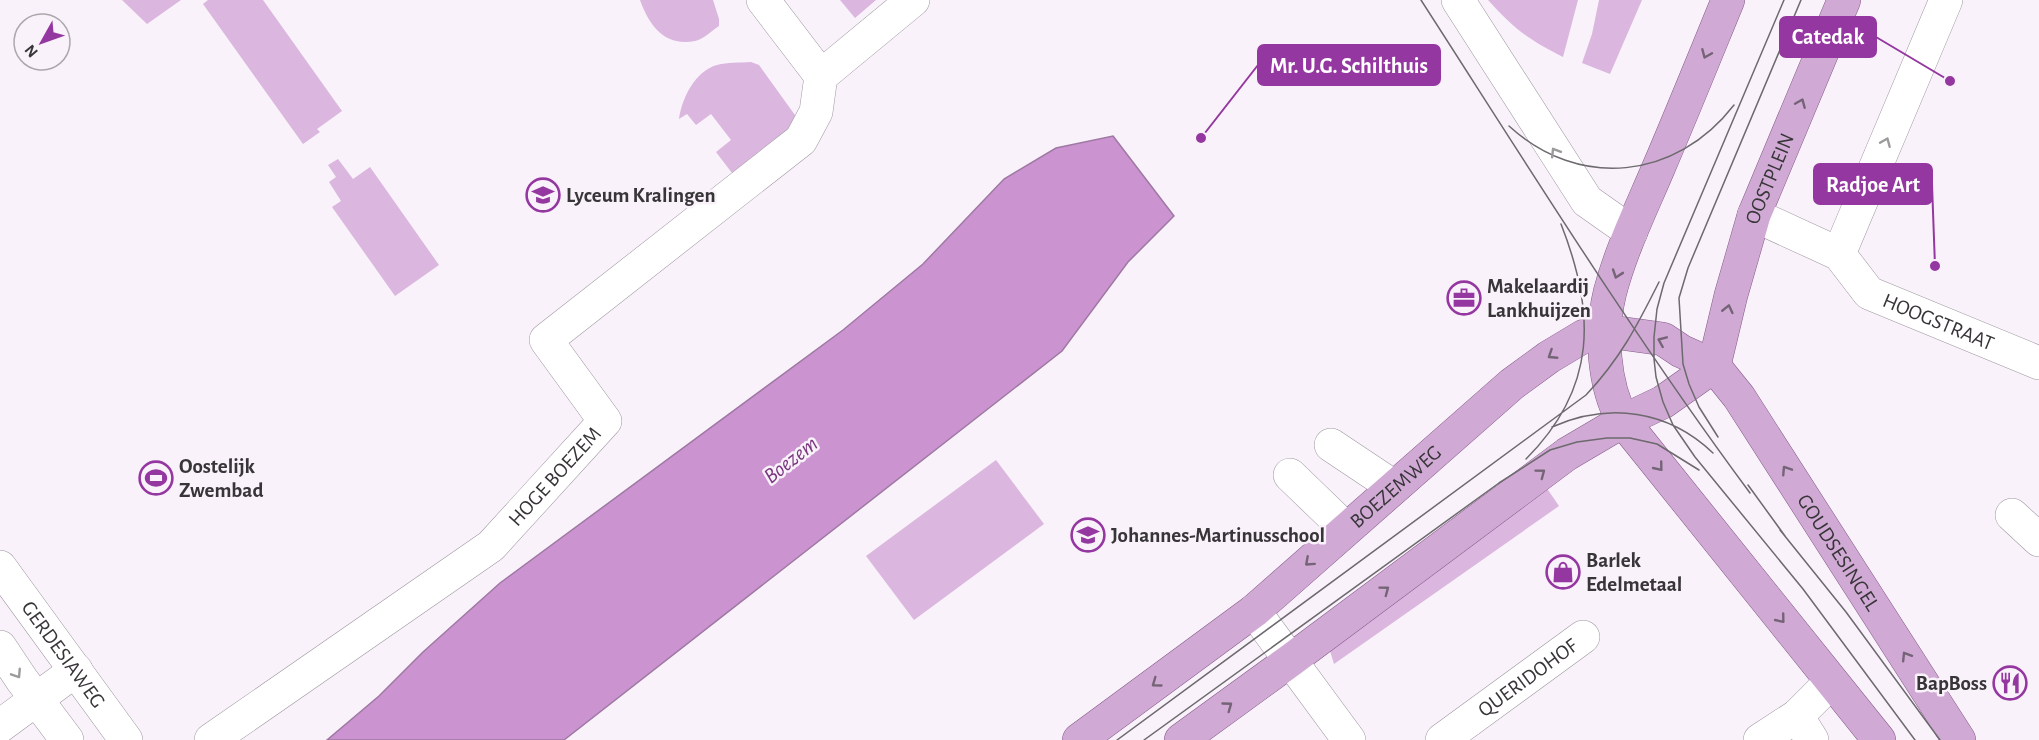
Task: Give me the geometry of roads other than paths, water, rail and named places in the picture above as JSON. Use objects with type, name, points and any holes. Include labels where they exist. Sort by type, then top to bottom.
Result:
[{"type":"main road","points":[[1728,0],[1631,232],[1610,292],[1605,331],[1607,373],[1623,421],[1879,740]]},
{"type":"main road","name":"OOSTPLEIN","points":[[1714,366],[1754,215],[1844,0]]},
{"type":"main road","points":[[1605,331],[1663,339],[1681,351],[1714,366]]},
{"type":"main road","name":"BOEZEMWEG","points":[[1078,740],[1254,611],[1530,371],[1584,336],[1605,331]]},
{"type":"main road","points":[[1181,740],[1548,467],[1590,439],[1663,402],[1714,366]]},
{"type":"main road","name":"GOUDSESINGEL","points":[[1714,366],[1745,407],[1959,740]]},
{"type":"street","points":[[763,0],[821,76],[913,0]]},
{"type":"street","points":[[1458,0],[1587,201],[1631,232]]},
{"type":"street","points":[[1839,254],[1946,0]]},
{"type":"street","name":"HOGE BOEZEM","points":[[211,740],[491,546],[605,421],[546,340],[801,140],[816,112],[821,76]]},
{"type":"street","name":"HOOGSTRAAT","points":[[1754,215],[1839,254],[1869,293],[2039,363]]},
{"type":"street","points":[[1331,445],[1394,487]]},
{"type":"street","points":[[1290,475],[1346,529]]},
{"type":"street","points":[[2012,515],[2039,540]]},
{"type":"street","name":"GERDESIAWEG","points":[[0,567],[126,740]]},
{"type":"street","points":[[1254,611],[1349,740]]},
{"type":"street","name":"QUERIDOHOF","points":[[1442,740],[1583,637]]},
{"type":"street","points":[[0,647],[67,740]]},
{"type":"street","points":[[0,726],[76,670]]},
{"type":"street","points":[[1760,740],[1805,728],[1832,681]]},
{"type":"water","name":"Boezem","points":[[1113,136],[1174,216],[1128,262],[1062,351],[564,740],[327,740],[379,696],[423,652],[500,583],[843,330],[923,264],[1004,179],[1056,148]]},
{"type":"tram line","points":[[1421,0],[1622,311],[1750,493]]},
{"type":"tram line","points":[[1784,0],[1664,283],[1657,309],[1654,337],[1656,377],[1673,425],[1695,457],[1803,589],[1915,740]]},
{"type":"tram line","points":[[1718,437],[1699,407],[1683,364],[1679,298],[1688,268],[1801,0]]},
{"type":"tram line","points":[[1509,126],[1536,147],[1566,160],[1596,167],[1626,168],[1656,161],[1684,149],[1711,130],[1734,105]]},
{"type":"tram line","points":[[1526,459],[1549,432],[1566,405],[1578,377],[1583,348],[1584,319],[1580,288],[1561,224]]},
{"type":"tram line","points":[[1117,740],[1586,395],[1627,342],[1659,282]]},
{"type":"tram line","points":[[1552,427],[1595,414],[1637,415],[1657,419],[1677,427],[1713,453]]},
{"type":"tram line","points":[[1144,740],[1499,483],[1550,450],[1577,442],[1630,438],[1657,444],[1699,470]]},
{"type":"tram line","points":[[1748,485],[1785,536]]},
{"type":"tram line","points":[[1780,530],[1846,612],[1940,740]]},
{"type":"place","name":"Catedak","points":[[1950,81]]},
{"type":"place","name":"Mr. U.G. Schilthuis","points":[[1201,138]]},
{"type":"place","name":"Lyceum Kralingen","points":[[543,195]]},
{"type":"place","name":"Radjoe Art","points":[[1935,266]]},
{"type":"place","name":"Makelaardij Lankhuijzen","points":[[1464,298]]},
{"type":"place","name":"Oostelijk Zwembad","points":[[156,478]]},
{"type":"place","name":"Johannes-Martinusschool","points":[[1088,535]]},
{"type":"place","name":"Barlek Edelmetaal","points":[[1563,572]]},
{"type":"place","name":"BapBoss","points":[[2010,683]]}]
